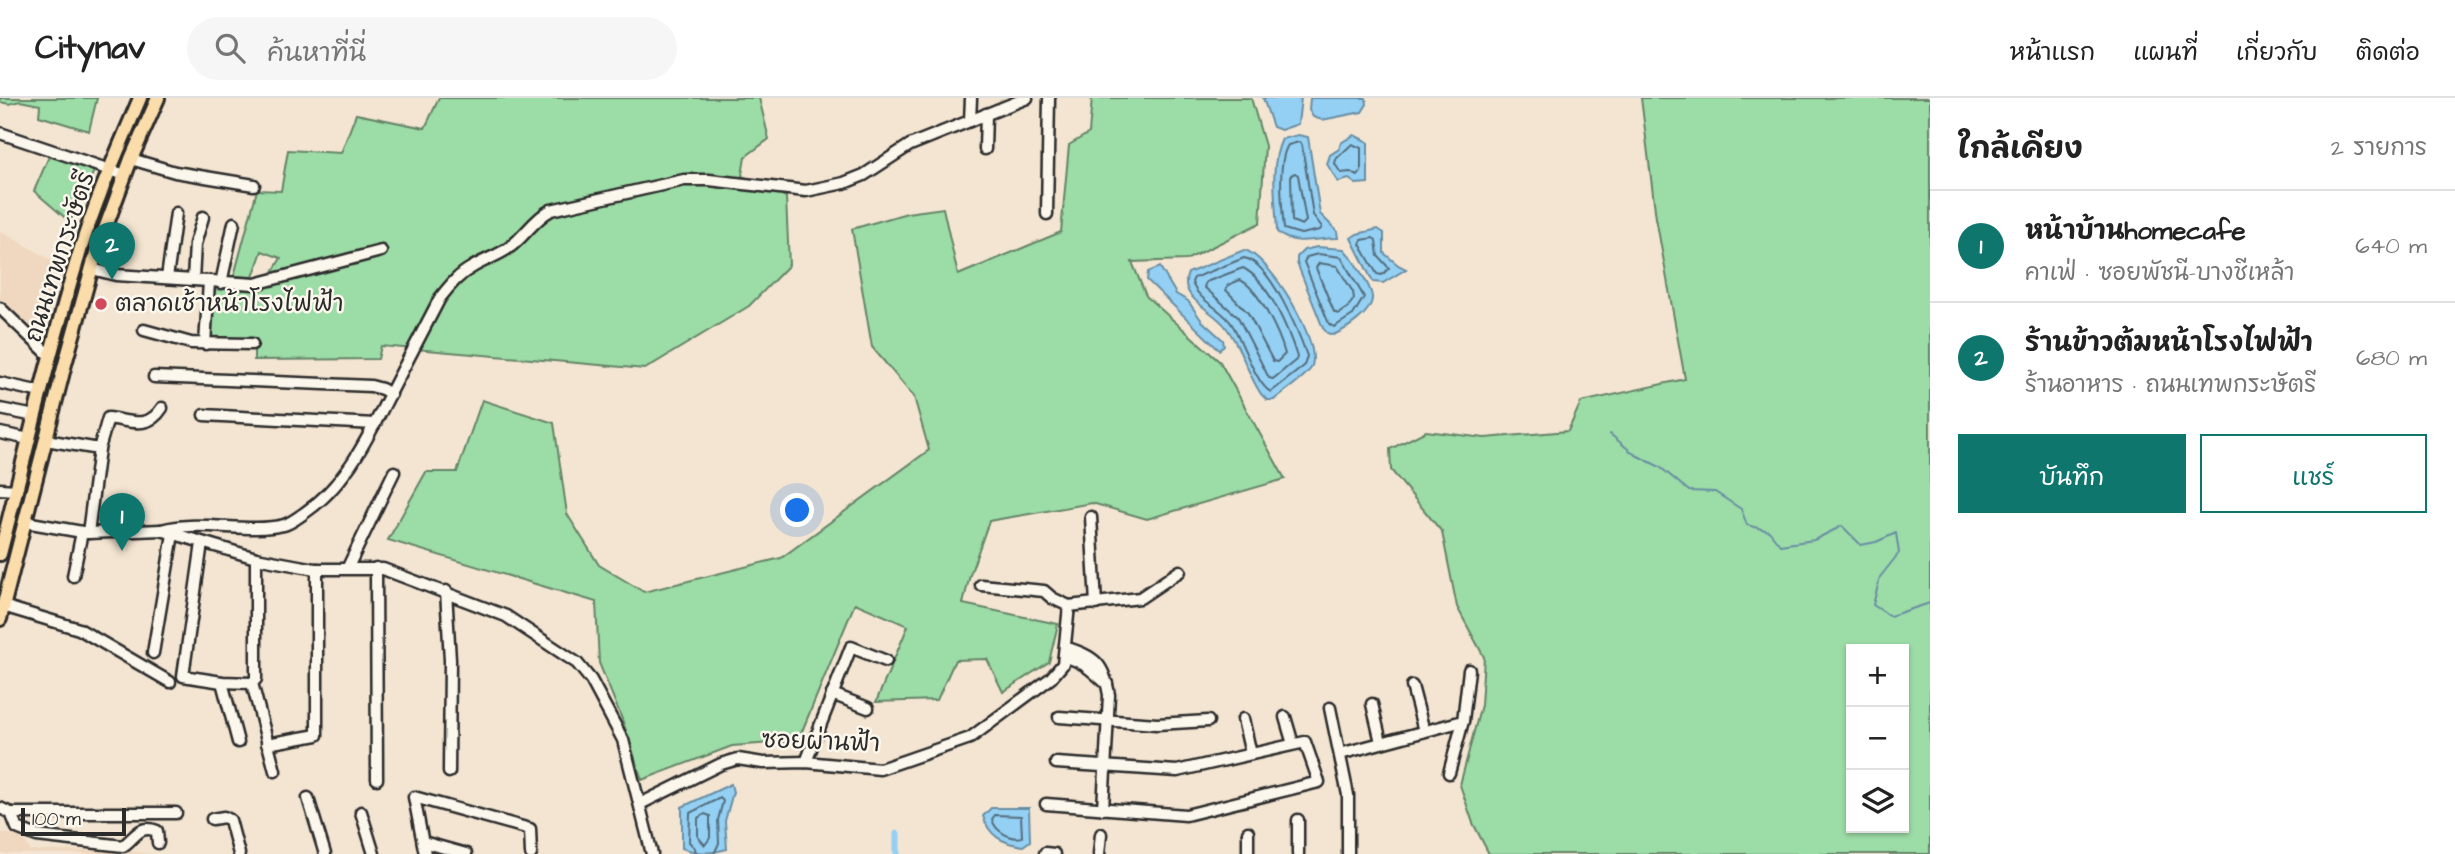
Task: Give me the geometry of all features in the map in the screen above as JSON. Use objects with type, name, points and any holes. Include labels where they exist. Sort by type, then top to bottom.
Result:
[{"type":"main road","name":"ถนนเทพกระษัตรี","points":[[0,554],[80,250],[140,98]]},
{"type":"main road","name":"ถนนเทพกระษัตรี","points":[[2,613],[92,269],[131,159],[158,98]]},
{"type":"street","points":[[970,121],[971,98]]},
{"type":"street","points":[[25,522],[85,533],[161,530],[178,525],[269,527],[288,524],[315,506],[345,474],[363,449],[440,298],[456,279],[470,268],[508,249],[541,215],[551,210],[684,180],[709,180],[806,191],[844,183],[864,175],[910,145],[1027,98]]},
{"type":"street","points":[[1047,214],[1049,98]]},
{"type":"street","points":[[985,149],[986,114]]},
{"type":"street","points":[[0,133],[125,175]]},
{"type":"street","points":[[131,159],[175,172],[254,185]]},
{"type":"street","points":[[167,278],[176,213]]},
{"type":"street","points":[[193,280],[195,244],[203,216]]},
{"type":"street","points":[[221,283],[234,223]]},
{"type":"street","points":[[92,269],[116,275],[255,284],[381,251]]},
{"type":"street","points":[[205,344],[209,282]]},
{"type":"street","points":[[0,308],[50,356]]},
{"type":"street","points":[[144,330],[191,343],[252,344]]},
{"type":"street","points":[[154,377],[371,386],[391,394]]},
{"type":"street","points":[[0,383],[41,392]]},
{"type":"street","points":[[73,576],[85,533],[99,449],[108,418],[144,423],[152,421],[162,408]]},
{"type":"street","points":[[0,409],[35,416]]},
{"type":"street","points":[[204,415],[375,424]]},
{"type":"street","points":[[0,433],[29,439]]},
{"type":"street","points":[[46,440],[99,449]]},
{"type":"street","points":[[348,567],[394,472]]},
{"type":"street","points":[[0,489],[16,490]]},
{"type":"street","points":[[1091,517],[1096,604]]},
{"type":"street","points":[[161,530],[256,558],[317,569],[383,569],[506,616],[555,647],[585,670],[623,740],[652,854]]},
{"type":"street","points":[[153,653],[173,534]]},
{"type":"street","points":[[202,543],[183,676],[222,682],[252,683],[256,679],[256,558]]},
{"type":"street","points":[[376,568],[377,779]]},
{"type":"street","points":[[267,744],[317,736],[317,569]]},
{"type":"street","points":[[981,585],[1044,591],[1069,606],[1140,598],[1176,573]]},
{"type":"street","points":[[446,592],[450,660],[449,772]]},
{"type":"street","points":[[1069,606],[1065,652],[1086,665],[1108,684],[1103,808]]},
{"type":"street","points":[[2,613],[79,629],[170,682]]},
{"type":"street","points":[[806,762],[851,647],[886,661]]},
{"type":"street","name":"ซอยผ่านฟ้า","points":[[640,804],[721,764],[738,759],[762,763],[806,762],[880,769],[970,738],[1051,678],[1063,664],[1065,652]]},
{"type":"street","points":[[1449,773],[1463,721],[1469,670]]},
{"type":"street","points":[[222,682],[238,742]]},
{"type":"street","points":[[252,683],[275,772]]},
{"type":"street","points":[[1412,686],[1424,731]]},
{"type":"street","points":[[832,694],[868,708]]},
{"type":"street","points":[[1372,704],[1381,742]]},
{"type":"street","points":[[1330,708],[1348,795],[1348,854]]},
{"type":"street","points":[[1059,717],[1157,724],[1208,721]]},
{"type":"street","points":[[1285,717],[1293,744]]},
{"type":"street","points":[[1243,719],[1251,754]]},
{"type":"street","points":[[1340,754],[1463,721]]},
{"type":"street","points":[[1046,804],[1186,815],[1319,782],[1305,742],[1177,771],[1056,763]]},
{"type":"street","points":[[425,854],[414,797],[530,829],[531,854]]},
{"type":"street","points":[[309,798],[325,854]]},
{"type":"street","points":[[0,808],[11,813],[176,813]]},
{"type":"street","points":[[361,812],[374,854]]},
{"type":"street","points":[[11,813],[17,828],[37,836],[123,846],[134,834],[144,828],[150,828],[157,831],[158,844]]},
{"type":"street","points":[[212,819],[224,817],[230,820],[239,854]]},
{"type":"street","points":[[1298,821],[1298,854]]},
{"type":"street","points":[[1248,832],[1248,854]]},
{"type":"street","points":[[1099,854],[1101,834]]},
{"type":"street","points":[[423,842],[466,854]]},
{"type":"shaded area","points":[[0,231],[59,264],[41,341],[0,303]]},
{"type":"shaded area","points":[[0,832],[23,837],[31,851],[119,850],[158,854],[0,854]]},
{"type":"green space","points":[[0,98],[97,98],[89,131],[39,116],[40,105],[20,101],[9,104],[0,102]]},
{"type":"green space","points":[[439,98],[759,98],[769,139],[745,157],[742,176],[786,197],[789,265],[749,306],[645,369],[381,346],[378,359],[254,360],[254,342],[211,338],[214,289],[262,290],[281,258],[262,251],[253,277],[234,276],[257,190],[281,191],[288,150],[341,153],[356,114],[425,128]]},
{"type":"green space","points":[[1092,98],[1251,98],[1265,146],[1260,223],[1186,260],[1132,262],[1146,296],[1220,362],[1285,479],[1147,519],[1092,503],[989,521],[963,604],[1058,624],[1049,662],[1003,692],[987,659],[955,660],[937,700],[876,702],[908,626],[855,603],[798,741],[732,746],[642,780],[622,719],[599,663],[596,602],[388,540],[426,472],[457,472],[482,400],[554,423],[567,514],[599,565],[644,592],[781,558],[929,450],[914,397],[872,347],[852,229],[907,213],[943,208],[958,275],[1061,232],[1069,145],[1089,133]]},
{"type":"green space","points":[[1641,98],[1930,98],[1930,854],[1489,854],[1473,823],[1460,785],[1481,705],[1484,657],[1457,607],[1442,532],[1391,470],[1390,449],[1426,431],[1485,438],[1568,431],[1581,402],[1685,379],[1656,218]]},
{"type":"green space","points":[[50,154],[95,169],[70,222],[34,191]]},
{"type":"water","points":[[1263,98],[1301,98],[1298,124],[1281,130],[1273,127]]},
{"type":"water","points":[[1310,98],[1366,98],[1367,104],[1362,112],[1322,120],[1313,117],[1309,110]]},
{"type":"water","points":[[1298,135],[1308,137],[1320,214],[1337,231],[1338,238],[1306,241],[1283,237],[1277,232],[1274,185],[1278,150],[1282,139]]},
{"type":"water","points":[[1354,135],[1368,142],[1368,183],[1356,184],[1349,179],[1338,182],[1327,164],[1330,155],[1339,149],[1341,143]]},
{"type":"water","points":[[1378,229],[1384,233],[1384,253],[1406,269],[1383,283],[1373,282],[1351,238]]},
{"type":"water","points":[[1317,247],[1344,249],[1365,279],[1372,297],[1363,315],[1333,335],[1323,328],[1297,263],[1297,257],[1304,250]]},
{"type":"water","points":[[1244,250],[1267,267],[1280,283],[1310,341],[1313,357],[1311,368],[1274,400],[1267,400],[1261,394],[1225,326],[1191,296],[1187,289],[1188,273]]},
{"type":"water","points":[[1160,267],[1176,294],[1188,301],[1202,321],[1223,340],[1224,346],[1219,350],[1147,280],[1148,272]]},
{"type":"water","points":[[731,784],[733,792],[725,821],[727,849],[704,853],[682,848],[682,807]]},
{"type":"water","points":[[991,808],[1029,808],[1030,841],[1023,846],[997,837],[989,829],[983,816]]},
{"type":"waterway","points":[[1610,434],[1634,454],[1660,467],[1689,491],[1715,492],[1741,509],[1747,525],[1769,531],[1780,545],[1814,540],[1842,526],[1861,545],[1896,533],[1899,553],[1880,577],[1873,605],[1890,616],[1930,603]]},
{"type":"waterway","points":[[897,834],[897,854]]},
{"type":"place","name":"ร้านข้าวต้มหน้าโรงไฟฟ้า","points":[[112,280]]},
{"type":"place","name":"ตลาดเช้าหน้าโรงไฟฟ้า","points":[[101,304]]},
{"type":"place","name":"หน้าบ้านhomecafe","points":[[122,551]]}]
